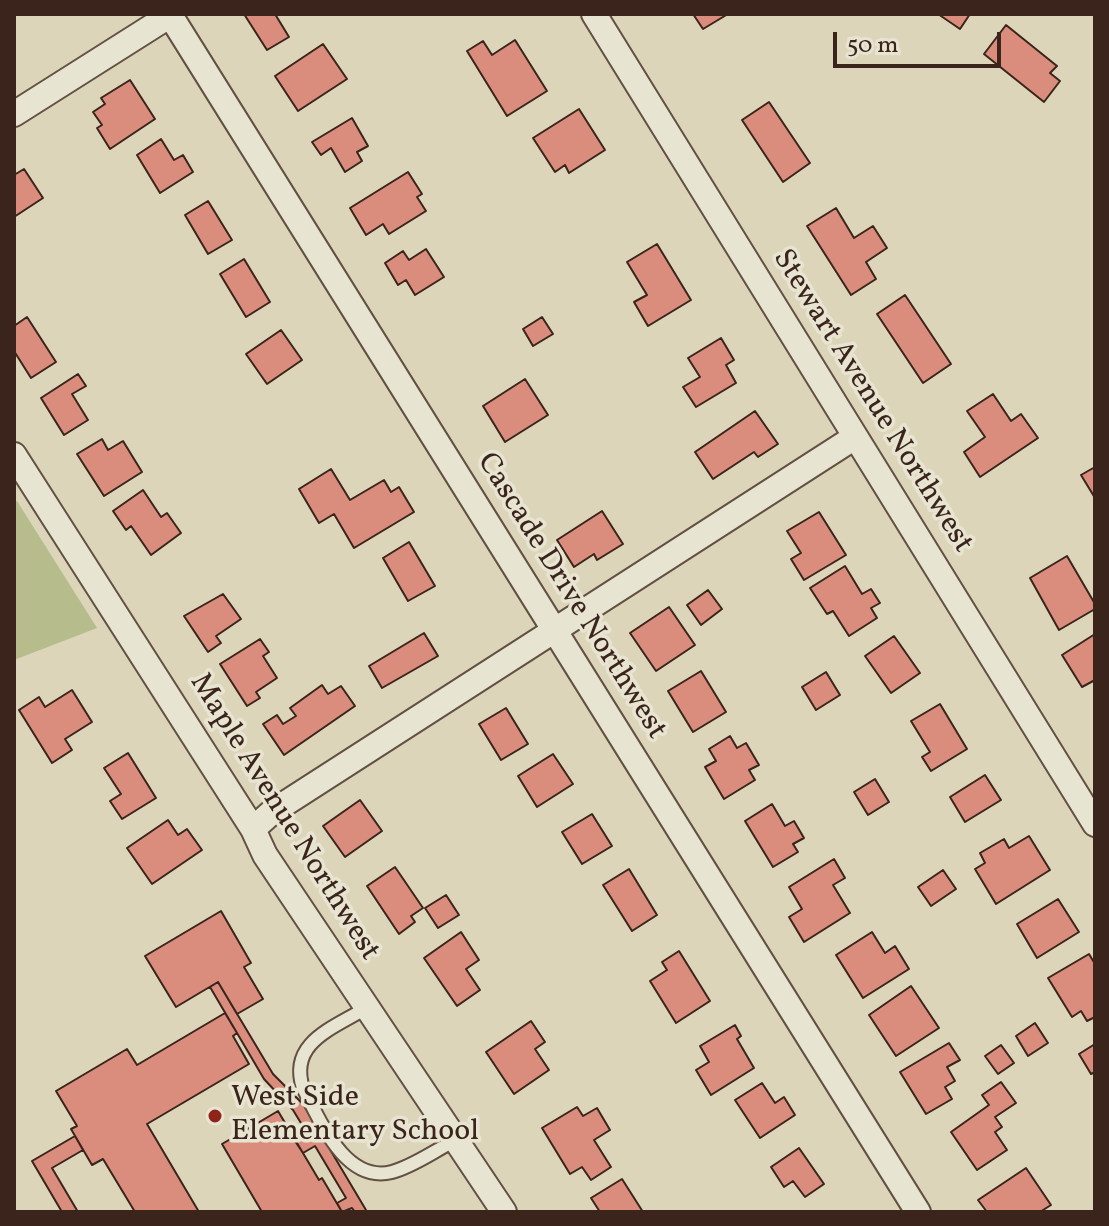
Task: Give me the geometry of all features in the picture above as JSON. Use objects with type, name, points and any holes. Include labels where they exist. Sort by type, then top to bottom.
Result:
[{"type":"street","name":"Stewart Avenue Northwest","points":[[594,14],[1095,824]]},
{"type":"street","points":[[14,114],[171,15]]},
{"type":"street","name":"Cascade Drive Northwest","points":[[171,15],[918,1212]]},
{"type":"street","points":[[253,829],[272,812],[855,437]]},
{"type":"street","name":"Maple Avenue Northwest","points":[[14,455],[253,829],[265,855],[504,1212]]},
{"type":"lane","points":[[366,1008],[310,1043],[300,1064],[299,1077],[303,1088],[344,1158],[367,1170],[391,1172],[454,1141]]},
{"type":"green space","points":[[17,501],[97,628],[14,660],[14,503]]},
{"type":"building","points":[[244,14],[275,14],[289,37],[267,50]]},
{"type":"building","points":[[693,14],[728,14],[703,29]]},
{"type":"building","points":[[938,14],[970,14],[960,29]]},
{"type":"building","points":[[1006,25],[1057,66],[1050,73],[1060,81],[1044,102],[984,54]]},
{"type":"building","points":[[515,40],[547,91],[507,116],[467,51],[483,41],[492,55]]},
{"type":"building","points":[[323,44],[347,79],[298,111],[275,76]]},
{"type":"building","points":[[130,80],[155,119],[110,149],[97,128],[102,125],[93,112],[105,104],[101,98]]},
{"type":"building","points":[[769,102],[810,163],[783,182],[742,120]]},
{"type":"building","points":[[579,109],[605,150],[569,173],[565,165],[555,172],[533,138]]},
{"type":"building","points":[[352,118],[368,146],[357,152],[362,161],[345,172],[331,148],[321,155],[312,142]]},
{"type":"building","points":[[161,139],[174,160],[183,155],[193,172],[160,193],[137,155]]},
{"type":"building","points":[[24,169],[43,198],[14,217],[14,175]]},
{"type":"building","points":[[408,172],[422,194],[417,197],[426,211],[389,234],[383,224],[366,235],[350,208]]},
{"type":"building","points":[[208,201],[232,240],[208,254],[185,215]]},
{"type":"building","points":[[836,208],[854,238],[873,226],[887,248],[866,262],[876,279],[851,295],[807,226]]},
{"type":"building","points":[[657,244],[691,300],[648,326],[634,302],[647,295],[627,262]]},
{"type":"building","points":[[426,249],[444,277],[415,295],[406,280],[398,285],[385,263],[403,251],[409,260]]},
{"type":"building","points":[[244,259],[270,302],[246,317],[220,274]]},
{"type":"building","points":[[905,295],[951,364],[923,383],[877,314]]},
{"type":"building","points":[[27,317],[56,362],[31,378],[14,351],[14,326]]},
{"type":"building","points":[[542,317],[553,334],[533,346],[523,329]]},
{"type":"building","points":[[281,330],[302,360],[267,384],[246,354]]},
{"type":"building","points":[[721,338],[734,360],[726,365],[736,383],[696,407],[683,387],[700,377],[688,358]]},
{"type":"building","points":[[78,374],[86,386],[72,394],[88,420],[64,435],[41,398]]},
{"type":"building","points":[[525,379],[548,415],[505,442],[483,406]]},
{"type":"building","points":[[993,394],[1011,421],[1021,414],[1038,438],[980,477],[964,452],[985,437],[967,411]]},
{"type":"building","points":[[755,411],[778,444],[758,457],[754,452],[713,479],[695,452]]},
{"type":"building","points":[[102,439],[108,450],[123,441],[142,472],[104,496],[77,454]]},
{"type":"building","points":[[1095,467],[1095,498],[1081,475]]},
{"type":"building","points":[[331,469],[350,500],[384,480],[391,492],[399,487],[414,512],[354,548],[334,514],[319,523],[299,489]]},
{"type":"building","points":[[143,490],[161,517],[167,513],[181,533],[151,555],[131,526],[126,530],[113,511]]},
{"type":"building","points":[[602,511],[623,544],[597,560],[594,554],[574,567],[557,540]]},
{"type":"building","points":[[819,512],[846,555],[804,580],[791,559],[801,553],[787,531]]},
{"type":"building","points":[[409,542],[435,586],[408,601],[383,558]]},
{"type":"building","points":[[1067,556],[1095,609],[1059,630],[1030,578]]},
{"type":"building","points":[[845,566],[862,594],[871,589],[880,603],[871,608],[877,618],[849,636],[833,611],[827,614],[810,588]]},
{"type":"building","points":[[708,590],[722,609],[701,625],[687,605]]},
{"type":"building","points":[[223,594],[241,619],[216,636],[221,643],[208,652],[184,616]]},
{"type":"building","points":[[669,607],[695,645],[656,671],[630,633]]},
{"type":"building","points":[[424,633],[438,656],[382,688],[369,666]]},
{"type":"building","points":[[1095,634],[1095,680],[1082,687],[1062,655]]},
{"type":"building","points":[[894,636],[920,673],[891,693],[865,656]]},
{"type":"building","points":[[260,639],[269,652],[263,656],[277,678],[256,692],[260,698],[247,706],[220,664]]},
{"type":"building","points":[[701,671],[726,712],[693,732],[668,691]]},
{"type":"building","points":[[826,672],[840,695],[816,710],[802,687]]},
{"type":"building","points":[[322,685],[328,694],[341,686],[355,706],[284,755],[263,724],[277,715],[283,724],[296,716],[290,708]]},
{"type":"building","points":[[72,690],[92,722],[65,739],[72,750],[52,763],[19,710],[39,697],[45,707]]},
{"type":"building","points":[[940,704],[967,749],[931,771],[922,757],[930,752],[911,721]]},
{"type":"building","points":[[506,708],[528,744],[501,760],[479,724]]},
{"type":"building","points":[[730,736],[737,748],[746,743],[759,765],[749,770],[755,780],[724,799],[705,767],[716,761],[709,749]]},
{"type":"building","points":[[128,753],[156,798],[122,819],[110,801],[121,794],[104,768]]},
{"type":"building","points":[[553,754],[573,784],[537,807],[518,776]]},
{"type":"building","points":[[985,775],[1001,800],[965,822],[950,797]]},
{"type":"building","points":[[875,779],[889,802],[868,815],[854,792]]},
{"type":"building","points":[[360,800],[382,831],[345,857],[323,826]]},
{"type":"building","points":[[772,804],[785,826],[794,821],[804,838],[793,844],[798,852],[773,867],[745,821]]},
{"type":"building","points":[[592,814],[612,846],[582,864],[562,832]]},
{"type":"building","points":[[168,820],[178,835],[187,829],[202,850],[152,884],[127,848]]},
{"type":"building","points":[[1029,836],[1050,870],[996,904],[975,869],[985,863],[980,853],[1004,839],[1009,848]]},
{"type":"building","points":[[834,859],[845,878],[833,885],[850,913],[804,942],[789,917],[802,909],[789,887]]},
{"type":"building","points":[[395,867],[423,908],[411,916],[415,922],[399,934],[367,886]]},
{"type":"building","points":[[629,869],[657,915],[632,931],[603,885]]},
{"type":"building","points":[[943,870],[956,889],[931,906],[918,887]]},
{"type":"building","points":[[446,895],[459,915],[438,928],[425,908]]},
{"type":"building","points":[[1058,899],[1079,932],[1037,958],[1017,924]]},
{"type":"building","points":[[221,911],[251,963],[244,967],[263,999],[237,1014],[218,982],[176,1007],[145,956]]},
{"type":"building","points":[[461,932],[479,960],[466,969],[480,990],[457,1006],[424,958]]},
{"type":"building","points":[[872,932],[885,953],[895,946],[909,969],[863,998],[836,955]]},
{"type":"building","points":[[679,951],[710,1001],[676,1023],[650,981],[667,970],[662,962]]},
{"type":"building","points":[[1089,954],[1095,964],[1095,1017],[1087,1021],[1081,1011],[1072,1017],[1048,978]]},
{"type":"building","points":[[218,982],[273,1074],[303,1104],[366,1210],[363,1212],[355,1212],[352,1208],[342,1212],[337,1203],[346,1198],[315,1146],[303,1153],[295,1141],[307,1133],[293,1110],[264,1079],[210,987]]},
{"type":"building","points":[[911,986],[939,1028],[896,1056],[869,1015]]},
{"type":"building","points":[[225,1013],[237,1033],[233,1036],[249,1064],[147,1124],[199,1212],[135,1212],[103,1159],[92,1165],[71,1129],[77,1126],[56,1091],[127,1049],[137,1065]]},
{"type":"building","points":[[531,1021],[545,1042],[535,1049],[549,1070],[514,1094],[486,1052]]},
{"type":"building","points":[[1035,1023],[1048,1043],[1028,1056],[1016,1036]]},
{"type":"building","points":[[735,1025],[741,1036],[737,1039],[754,1068],[711,1095],[696,1070],[709,1062],[700,1046]]},
{"type":"building","points":[[949,1043],[960,1060],[947,1067],[955,1081],[945,1087],[952,1099],[926,1114],[900,1072]]},
{"type":"building","points":[[1095,1044],[1095,1072],[1091,1074],[1079,1054]]},
{"type":"building","points":[[1001,1045],[1014,1063],[998,1074],[985,1056]]},
{"type":"building","points":[[1001,1082],[1016,1103],[995,1117],[1002,1127],[995,1132],[1007,1150],[977,1170],[951,1132],[989,1105],[982,1095]]},
{"type":"building","points":[[762,1083],[775,1103],[784,1097],[795,1115],[760,1138],[735,1100]]},
{"type":"building","points":[[577,1107],[583,1116],[597,1108],[610,1130],[594,1140],[611,1167],[591,1180],[582,1167],[570,1174],[542,1128]]},
{"type":"building","points":[[278,1111],[342,1212],[262,1212],[222,1144]]},
{"type":"building","points":[[75,1136],[83,1150],[52,1168],[78,1212],[62,1212],[32,1161]]},
{"type":"building","points":[[799,1148],[824,1184],[805,1197],[793,1181],[784,1187],[771,1167]]},
{"type":"building","points":[[1026,1168],[1051,1205],[1040,1212],[987,1212],[978,1200]]},
{"type":"building","points":[[622,1179],[643,1212],[600,1212],[591,1198]]},
{"type":"place","name":"West Side Elementary School","points":[[215,1116]]}]
